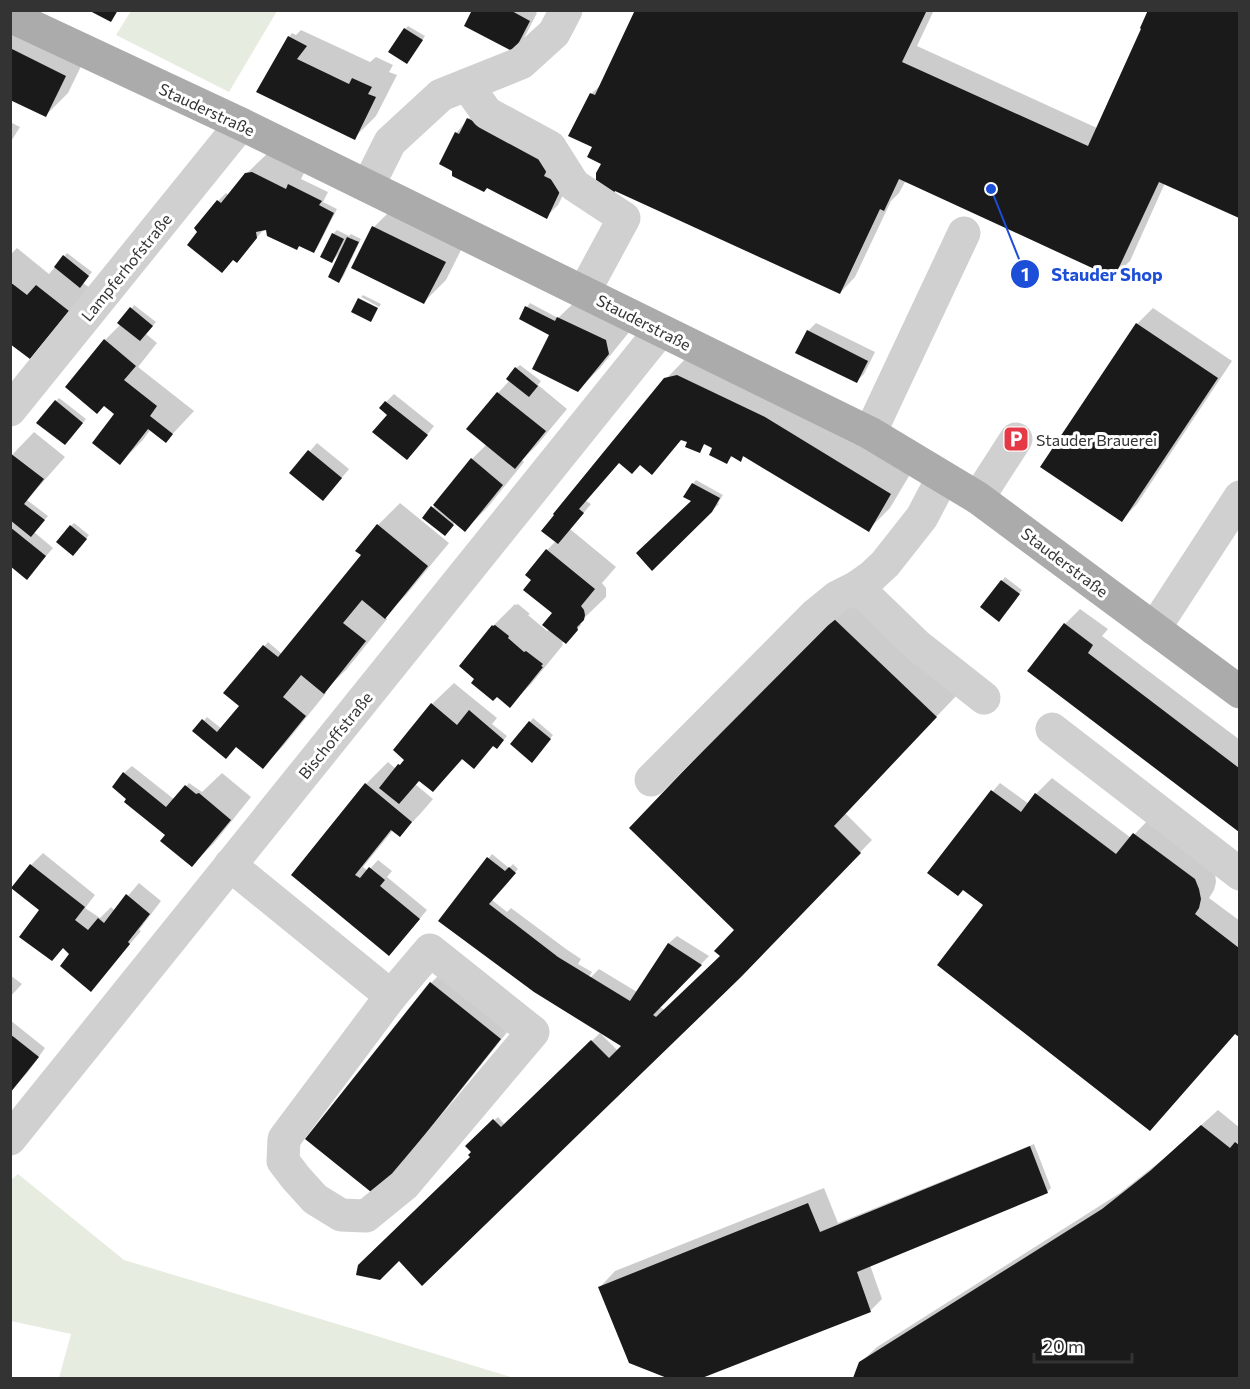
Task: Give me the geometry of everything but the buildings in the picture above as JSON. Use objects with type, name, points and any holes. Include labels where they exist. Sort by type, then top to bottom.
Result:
[{"type":"main road","name":"Stauderstraße","points":[[10,16],[241,124],[870,433],[978,498],[1239,692]]},
{"type":"street","points":[[368,186],[390,142],[441,95],[521,63],[554,33],[566,10]]},
{"type":"street","points":[[467,85],[487,113],[550,147],[574,185],[624,218],[584,292]]},
{"type":"street","name":"Lampferhofstraße","points":[[10,410],[241,124]]},
{"type":"street","points":[[870,433],[964,233]]},
{"type":"street","name":"Bischoffstraße","points":[[10,1139],[660,331]]},
{"type":"street","points":[[978,498],[1016,439]]},
{"type":"street","points":[[651,780],[816,614],[837,597],[871,577],[885,564],[922,517],[944,477]]},
{"type":"street","points":[[1154,629],[1239,496]]},
{"type":"street","points":[[857,587],[918,646],[984,698]]},
{"type":"street","points":[[1052,729],[1239,874]]},
{"type":"street","points":[[230,865],[391,996]]},
{"type":"street","points":[[430,950],[533,1032],[404,1185],[366,1216],[341,1215],[315,1199],[283,1161],[284,1139],[391,996],[430,950]]},
{"type":"shaded area","points":[[131,11],[277,11],[229,92],[116,35]]},
{"type":"shaded area","points":[[18,1174],[124,1260],[514,1378],[59,1378],[71,1334],[11,1321],[10,1181]]},
{"type":"place","name":"Stauder Shop","points":[[991,189]]},
{"type":"place","name":"Stauder Brauerei","points":[[1016,439]]}]
